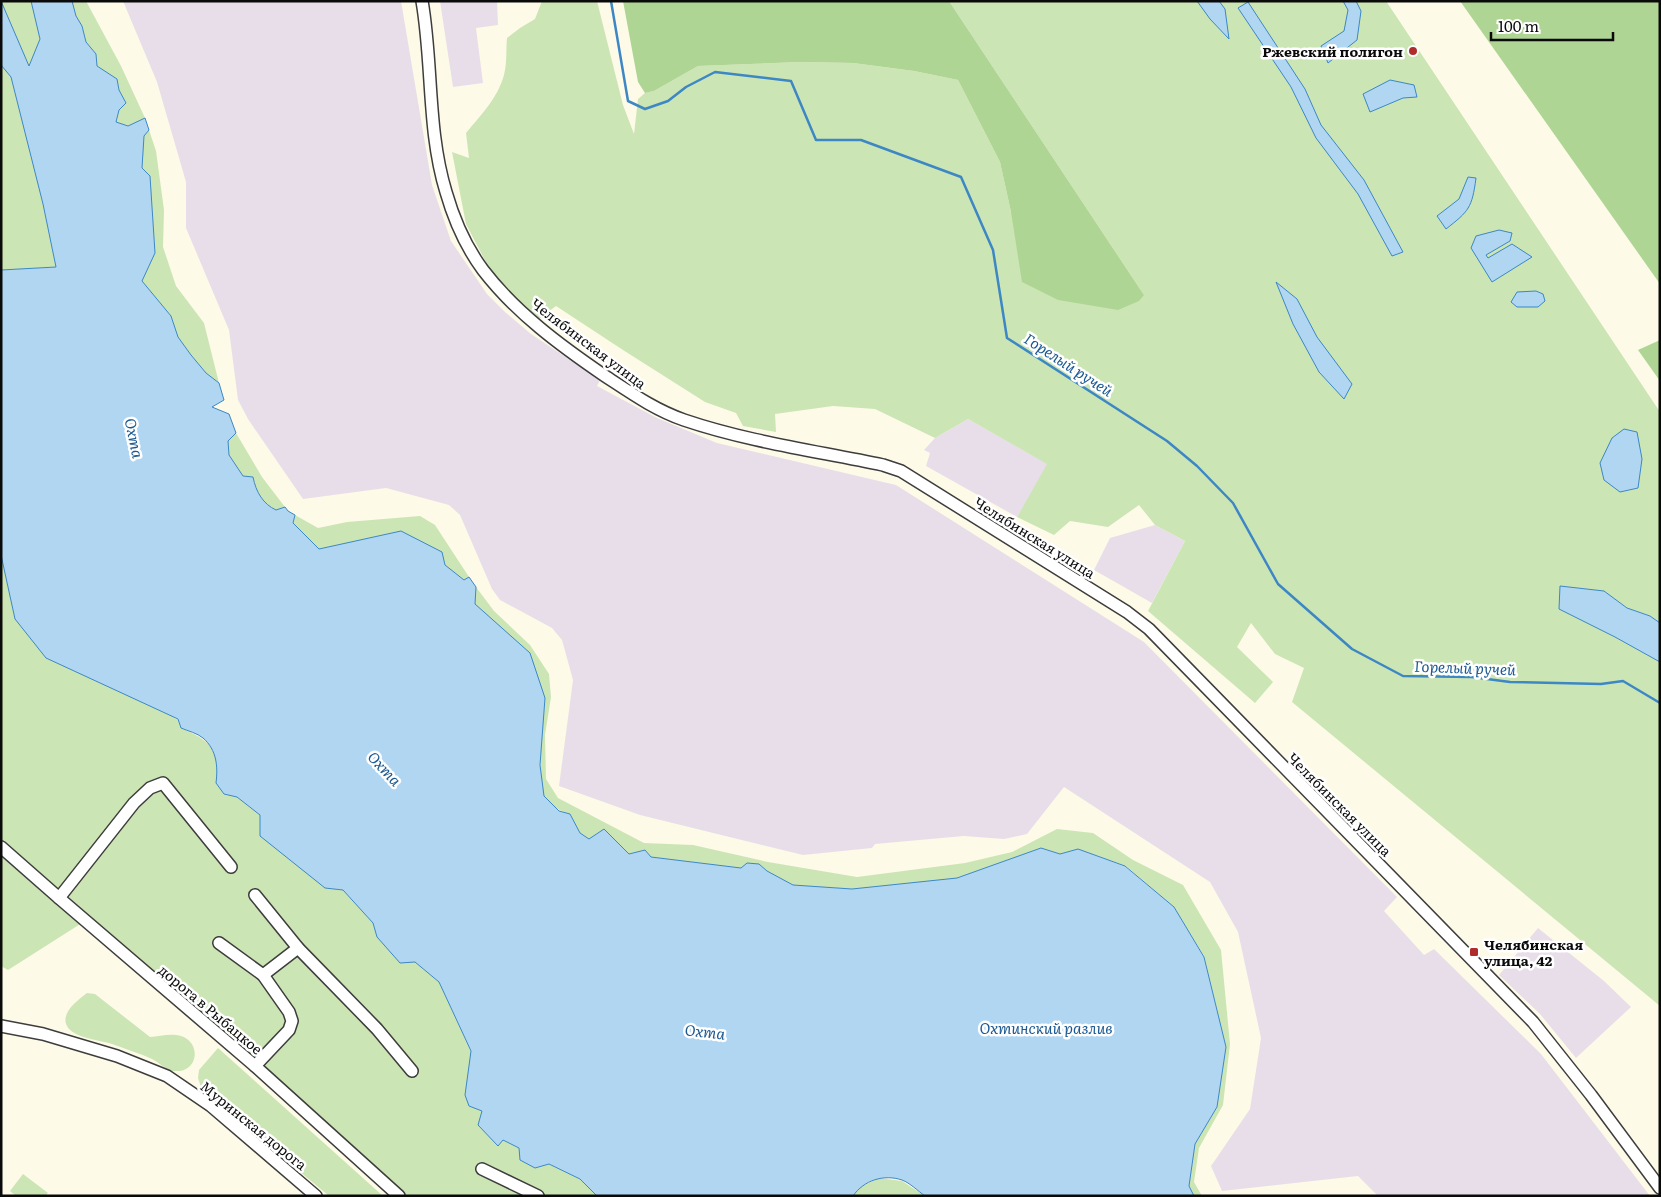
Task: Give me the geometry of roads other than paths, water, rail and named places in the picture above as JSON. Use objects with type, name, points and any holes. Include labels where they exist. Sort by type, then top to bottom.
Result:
[{"type":"street","name":"Челябинская улица","points":[[422,1],[437,154],[446,191],[457,223],[469,248],[482,269],[512,303],[537,326],[586,363],[650,406],[683,420],[716,430],[875,463],[901,471],[1127,612],[1149,629],[1533,1022],[1591,1095],[1660,1188]]},
{"type":"street","points":[[59,898],[134,803],[150,788],[163,783],[231,867]]},
{"type":"street","name":"дорога в Рыбацкое","points":[[1,847],[255,1066],[399,1196]]},
{"type":"street","points":[[255,894],[298,948],[377,1029],[412,1071]]},
{"type":"street","points":[[219,943],[264,975],[289,1012],[292,1021],[289,1030],[255,1066]]},
{"type":"street","points":[[264,975],[298,948]]},
{"type":"street","name":"Муринская дорога","points":[[1,1026],[44,1034],[117,1056],[167,1076],[211,1106],[316,1196]]},
{"type":"street","points":[[482,1170],[538,1196]]},
{"type":"water","name":"Охтинский разлив","points":[[1,1],[29,66],[40,39],[31,1],[72,1],[86,42],[96,54],[97,66],[117,79],[119,90],[126,103],[119,110],[116,122],[128,126],[145,118],[149,130],[144,136],[142,168],[150,176],[155,253],[142,281],[171,316],[178,337],[191,355],[206,373],[219,383],[224,400],[212,407],[229,414],[236,433],[228,441],[229,455],[243,476],[253,477],[261,497],[271,507],[276,510],[285,507],[295,515],[293,523],[319,549],[401,531],[442,552],[445,565],[464,580],[469,577],[476,587],[475,604],[530,653],[545,698],[540,765],[544,796],[559,811],[570,814],[580,833],[589,839],[604,829],[629,854],[645,850],[651,857],[741,868],[747,863],[759,864],[767,871],[793,885],[852,889],[957,878],[1041,848],[1060,854],[1078,849],[1125,866],[1174,907],[1204,957],[1226,1047],[1217,1107],[1195,1144],[1189,1186],[1194,1196],[925,1196],[905,1181],[895,1178],[881,1178],[869,1182],[853,1196],[597,1196],[580,1179],[549,1164],[535,1168],[520,1160],[519,1148],[503,1140],[498,1146],[478,1125],[482,1111],[469,1106],[465,1095],[471,1051],[439,982],[415,962],[400,963],[377,937],[373,923],[343,890],[325,888],[260,836],[260,815],[237,797],[224,794],[216,783],[216,759],[208,743],[203,738],[181,728],[178,719],[46,658],[15,619],[1,555],[1,270],[56,267],[43,204],[11,77],[1,65]]},
{"type":"water","points":[[1197,1],[1219,1],[1225,9],[1229,39],[1210,19]]},
{"type":"water","points":[[1343,1],[1356,1],[1361,11],[1357,40],[1328,63],[1321,46],[1344,31],[1348,10]]},
{"type":"water","points":[[1248,2],[1305,89],[1321,125],[1364,180],[1403,252],[1392,256],[1358,194],[1316,138],[1291,87],[1238,8]]},
{"type":"water","points":[[1390,80],[1414,85],[1417,97],[1403,98],[1370,112],[1363,94]]},
{"type":"water","points":[[1468,177],[1476,178],[1471,203],[1465,213],[1446,229],[1437,216],[1459,199]]},
{"type":"water","points":[[1499,230],[1512,233],[1510,241],[1486,255],[1488,258],[1512,244],[1532,257],[1492,282],[1471,248],[1476,236]]},
{"type":"water","points":[[1276,282],[1297,299],[1317,337],[1352,384],[1344,399],[1319,372],[1293,324]]},
{"type":"water","points":[[1536,291],[1543,294],[1545,301],[1538,307],[1517,307],[1511,302],[1517,292]]},
{"type":"water","points":[[1624,429],[1637,432],[1642,459],[1638,488],[1620,492],[1604,480],[1600,463],[1612,438]]},
{"type":"water","points":[[1560,586],[1604,591],[1627,608],[1650,616],[1660,623],[1660,662],[1559,609]]},
{"type":"waterway","name":"Горелый ручей","points":[[611,1],[628,101],[645,109],[668,101],[686,87],[715,72],[791,81],[816,140],[861,140],[961,177],[993,250],[1007,338],[1167,441],[1197,466],[1233,503],[1278,584],[1352,649],[1403,676],[1472,677],[1510,682],[1601,684],[1623,681],[1660,703]]},
{"type":"place","name":"Ржевский полигон","points":[[1413,51]]},
{"type":"place","name":"Челябинская улица, 42","points":[[1474,952]]},
{"type":"water label","name":"Охта","points":[[135,438]]},
{"type":"water label","name":"Охта","points":[[385,768]]},
{"type":"water label","name":"Охта","points":[[705,1031]]}]
